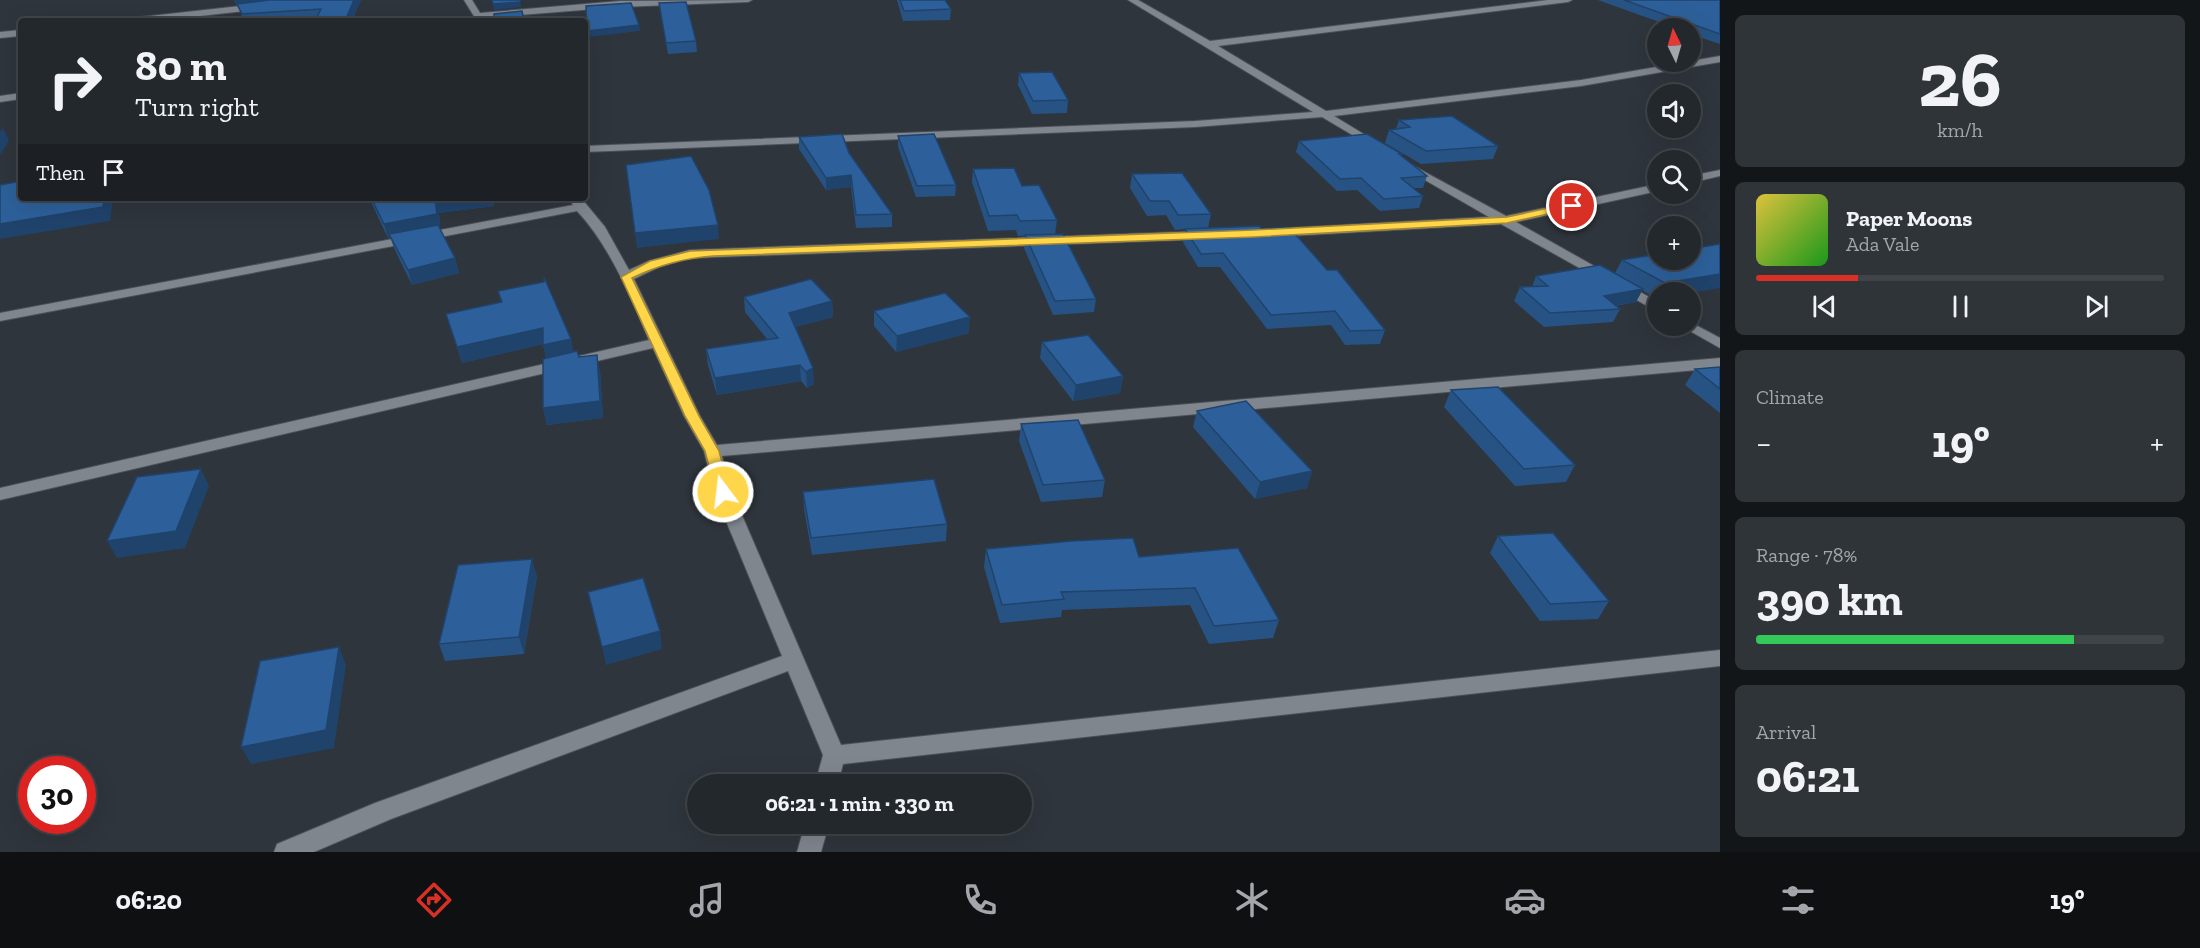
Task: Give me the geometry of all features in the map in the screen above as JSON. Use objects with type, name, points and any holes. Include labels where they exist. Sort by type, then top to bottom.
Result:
[{"type":"street","points":[[468,0],[480,18],[620,4],[748,0]]},
{"type":"street","points":[[1132,0],[1388,154],[1647,302]]},
{"type":"street","points":[[1208,44],[1568,0]]},
{"type":"street","points":[[159,18],[265,6]]},
{"type":"street","points":[[0,35],[18,33]]},
{"type":"street","points":[[588,149],[1195,124],[1323,114],[1581,83],[1720,59]]},
{"type":"street","points":[[0,99],[18,96]]},
{"type":"street","points":[[1701,177],[1720,173]]},
{"type":"street","points":[[1254,233],[1507,220],[1647,189]]},
{"type":"street","points":[[0,318],[578,203],[599,227],[658,342],[692,416],[712,451],[723,492],[834,755],[829,774]]},
{"type":"street","points":[[626,277],[654,264],[690,254],[1218,235]]},
{"type":"street","points":[[1701,333],[1720,344]]},
{"type":"street","points":[[0,494],[658,342]]},
{"type":"street","points":[[712,451],[1720,363]]},
{"type":"street","points":[[834,755],[1720,658]]},
{"type":"street","points":[[286,852],[383,810],[794,660]]},
{"type":"street","points":[[809,852],[814,834]]},
{"type":"building","points":[[270,0],[354,0],[346,18],[316,18],[321,9],[242,14],[237,4]]},
{"type":"building","points":[[492,0],[520,0],[520,2],[493,4]]},
{"type":"building","points":[[900,0],[945,0],[951,9],[904,11]]},
{"type":"building","points":[[1624,0],[1720,0],[1720,34],[1701,27],[1701,18],[1675,18]]},
{"type":"building","points":[[686,2],[696,41],[666,43],[659,3]]},
{"type":"building","points":[[631,3],[639,25],[588,31],[586,6]]},
{"type":"building","points":[[522,11],[523,18],[494,18],[494,14]]},
{"type":"building","points":[[1052,72],[1068,100],[1033,101],[1019,73]]},
{"type":"building","points":[[1452,116],[1498,146],[1426,151],[1389,130],[1410,127],[1399,120]]},
{"type":"building","points":[[842,134],[849,153],[892,214],[856,215],[851,175],[826,178],[799,137]]},
{"type":"building","points":[[934,134],[956,185],[917,186],[898,136]]},
{"type":"building","points":[[1367,134],[1402,154],[1399,154],[1427,176],[1401,178],[1423,196],[1384,199],[1361,178],[1340,179],[1299,141]]},
{"type":"building","points":[[691,156],[709,190],[718,225],[635,233],[626,165]]},
{"type":"building","points":[[1014,168],[1022,186],[1039,185],[1057,220],[1020,221],[1017,215],[989,216],[973,169]]},
{"type":"building","points":[[1182,173],[1211,214],[1178,215],[1169,201],[1150,201],[1132,174]]},
{"type":"building","points":[[18,182],[18,201],[104,201],[103,207],[0,224],[0,185]]},
{"type":"building","points":[[372,201],[435,201],[437,214],[384,224]]},
{"type":"building","points":[[438,225],[455,258],[408,270],[389,234]]},
{"type":"building","points":[[1259,226],[1262,229],[1289,227],[1327,270],[1337,270],[1385,330],[1350,331],[1335,311],[1271,315],[1223,253],[1201,254],[1185,229]]},
{"type":"building","points":[[1063,234],[1096,299],[1055,301],[1025,235]]},
{"type":"building","points":[[1720,244],[1720,274],[1663,282],[1622,260],[1647,256],[1647,270],[1701,270],[1701,247]]},
{"type":"building","points":[[1600,265],[1643,289],[1604,296],[1620,309],[1550,313],[1520,287],[1548,286],[1536,276]]},
{"type":"building","points":[[544,277],[571,339],[543,345],[543,328],[457,347],[446,314],[502,302],[498,291],[544,282]]},
{"type":"building","points":[[811,279],[832,301],[789,313],[813,368],[806,372],[800,365],[715,378],[706,349],[778,338],[744,297]]},
{"type":"building","points":[[945,293],[970,317],[897,336],[874,311]]},
{"type":"building","points":[[1088,335],[1123,376],[1076,385],[1042,342]]},
{"type":"building","points":[[577,351],[579,357],[597,355],[600,401],[543,408],[543,359]]},
{"type":"building","points":[[1720,367],[1720,389],[1695,369]]},
{"type":"building","points":[[1498,387],[1575,465],[1524,469],[1451,390]]},
{"type":"building","points":[[1246,401],[1312,471],[1260,482],[1197,411]]},
{"type":"building","points":[[1078,420],[1105,480],[1043,485],[1021,424]]},
{"type":"building","points":[[201,469],[176,531],[107,541],[137,477]]},
{"type":"building","points":[[934,479],[947,524],[811,538],[803,492]]},
{"type":"building","points":[[1553,533],[1609,601],[1550,604],[1498,536]]},
{"type":"building","points":[[1133,538],[1139,557],[1238,548],[1279,620],[1214,626],[1195,588],[1061,592],[1064,599],[1002,605],[986,549]]},
{"type":"building","points":[[532,559],[519,637],[439,644],[458,565]]},
{"type":"building","points":[[643,578],[660,631],[602,647],[588,592]]},
{"type":"building","points":[[339,647],[326,730],[241,747],[260,661]]},
{"type":"route","points":[[723,492],[712,451],[692,416],[639,300],[626,277],[654,264],[690,254],[1254,233],[1507,220],[1572,206]]}]
